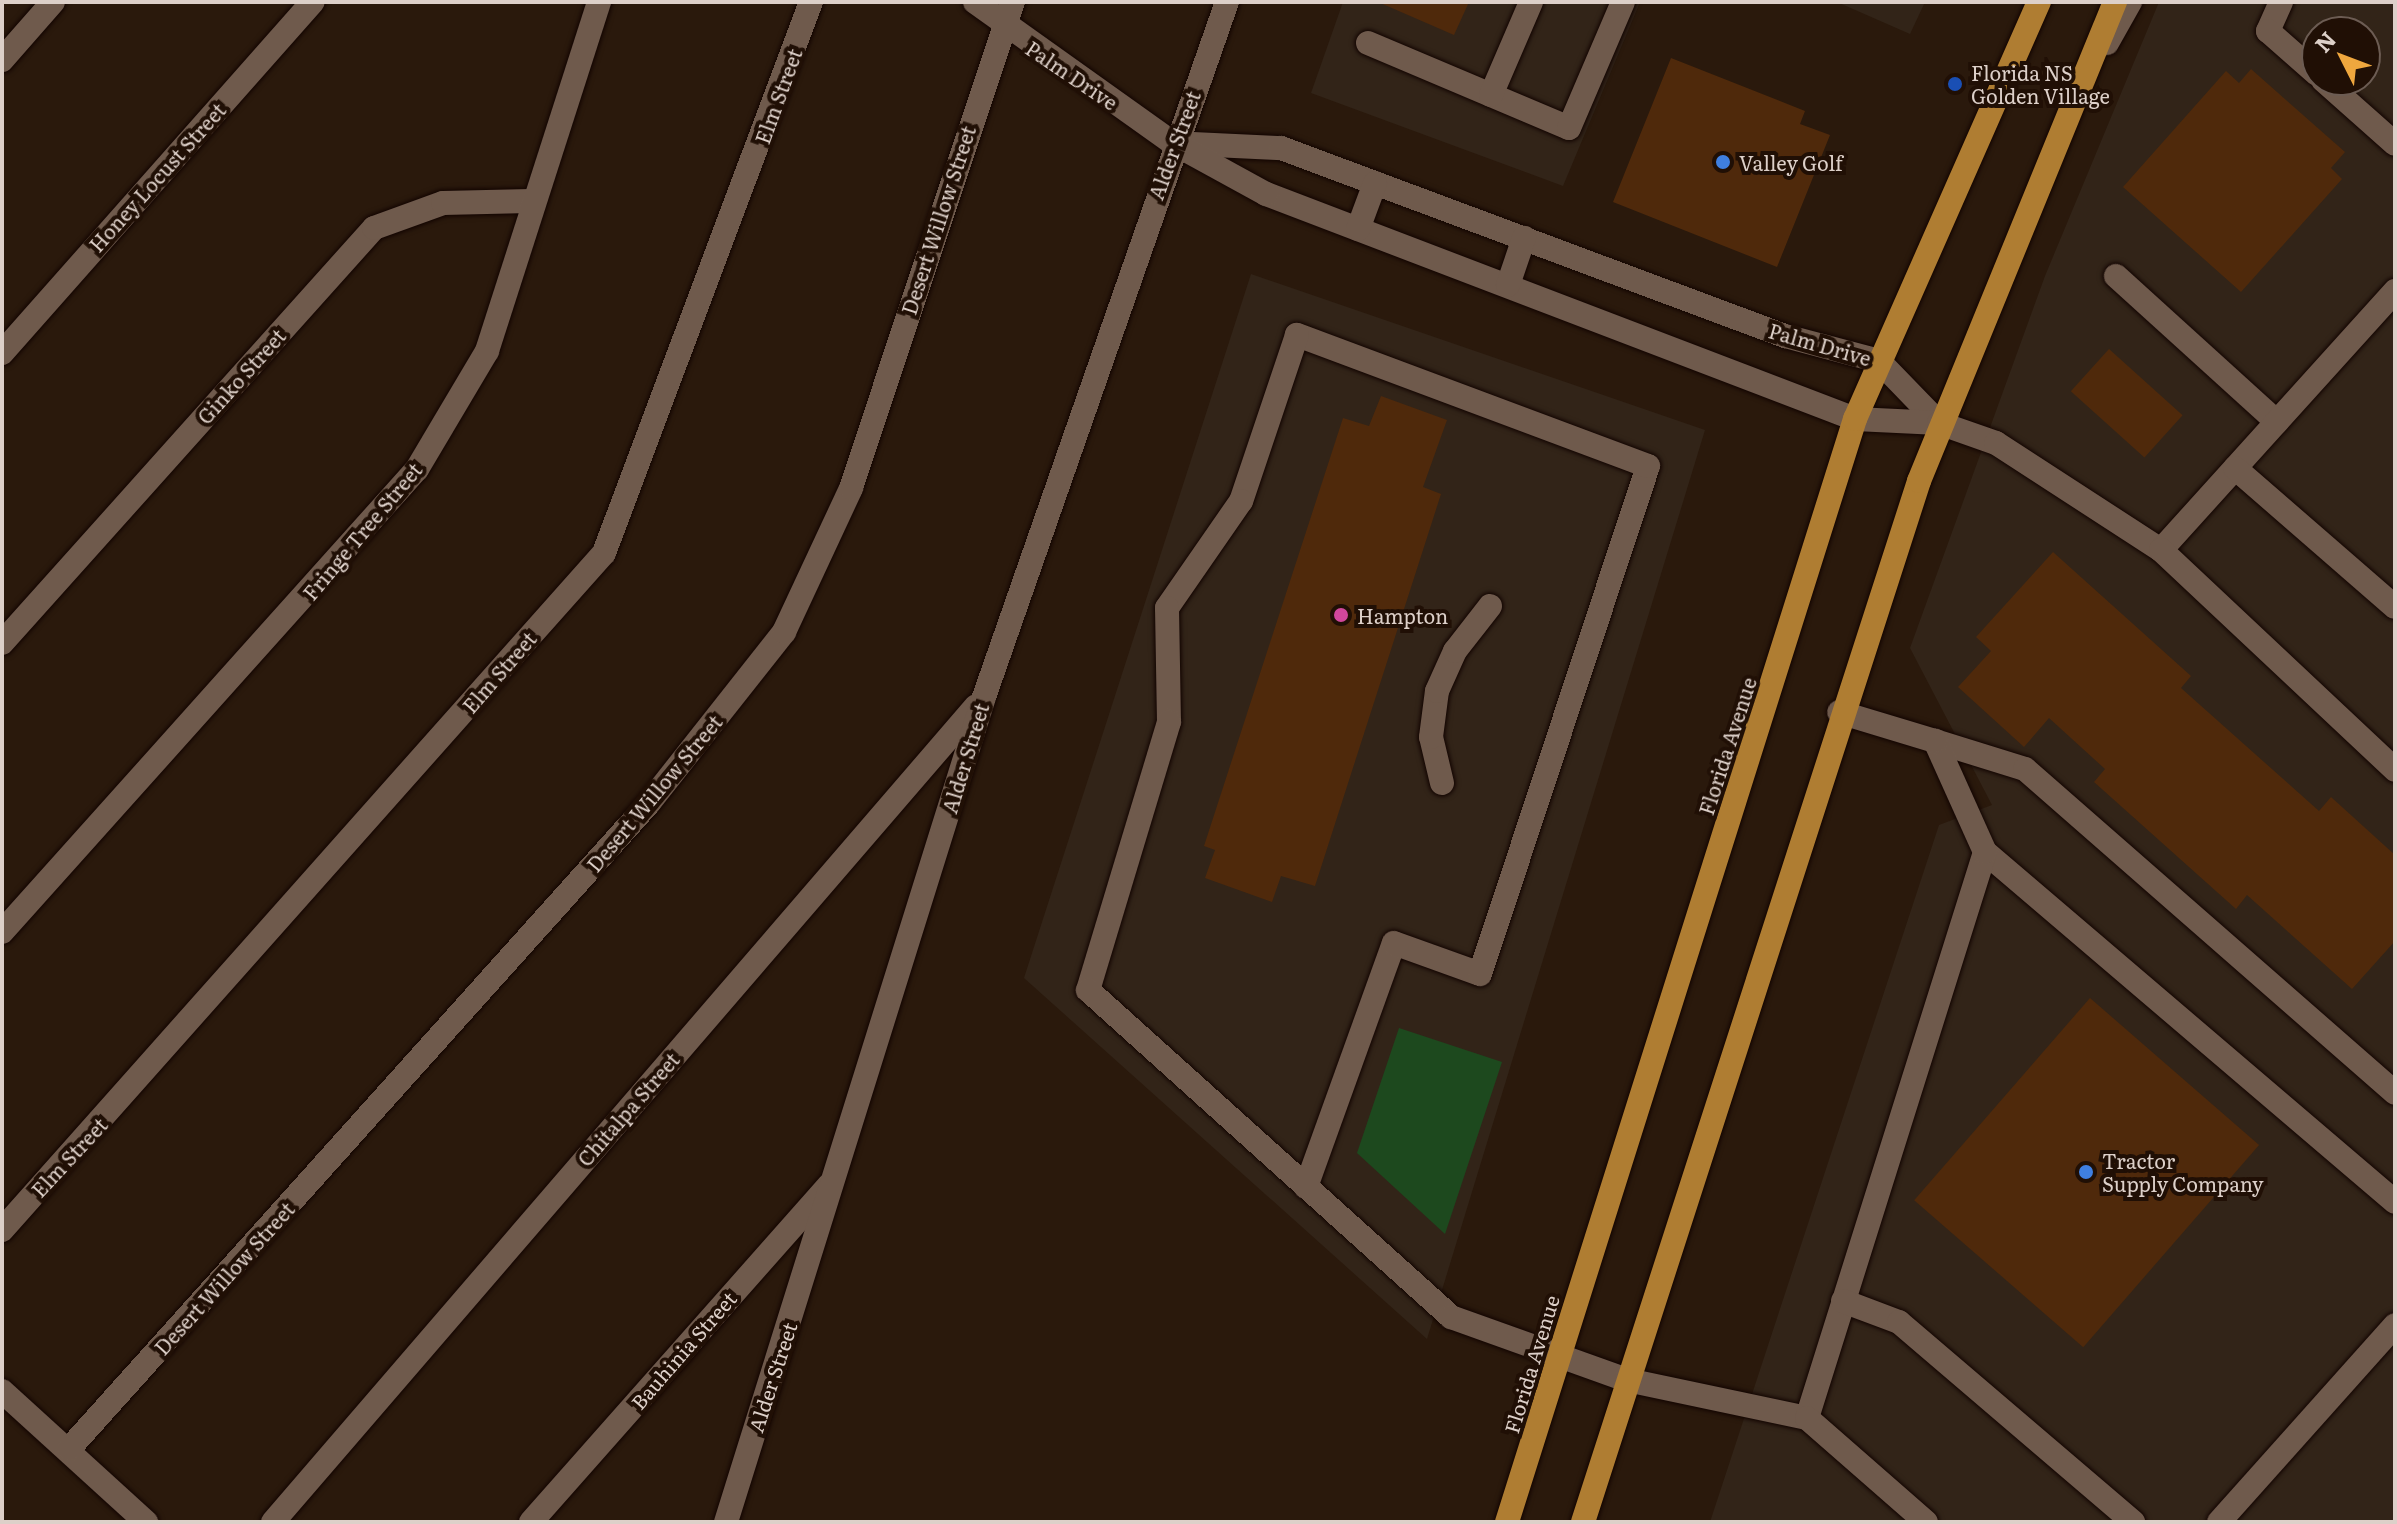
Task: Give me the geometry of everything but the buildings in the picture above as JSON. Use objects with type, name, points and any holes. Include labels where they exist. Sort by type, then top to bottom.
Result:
[{"type":"highway","name":"Florida Avenue","points":[[1507,1522],[1855,419],[2039,2]]},
{"type":"highway","points":[[1583,1522],[1839,712],[1939,423],[2115,2]]},
{"type":"street","points":[[2,60],[53,2]]},
{"type":"street","name":"Honey Locust Street","points":[[2,353],[313,2]]},
{"type":"street","name":"Fringe Tree Street","points":[[2,932],[417,469],[487,351],[530,201],[599,2]]},
{"type":"street","name":"Elm Street","points":[[2,1230],[604,553],[811,2]]},
{"type":"street","name":"Palm Drive","points":[[975,2],[1002,28],[1173,143],[1266,194],[1855,419],[1939,423]]},
{"type":"street","name":"Desert Willow Street","points":[[69,1449],[649,803],[784,632],[851,488],[1013,2]]},
{"type":"street","name":"Alder Street","points":[[726,1522],[984,697],[1173,143],[1227,2]]},
{"type":"street","points":[[1491,95],[1531,2]]},
{"type":"street","points":[[1368,43],[1569,128],[1623,2]]},
{"type":"street","points":[[2073,104],[2130,2]]},
{"type":"street","points":[[2281,2],[2268,31],[2301,60]]},
{"type":"street","points":[[2341,96],[2395,144]]},
{"type":"street","name":"Palm Drive","points":[[1173,143],[1281,148],[1785,336],[1879,361],[1939,423]]},
{"type":"street","points":[[1358,229],[1375,183]]},
{"type":"street","name":"Ginko Street","points":[[2,643],[374,228],[443,203],[530,201]]},
{"type":"street","points":[[1508,285],[1524,238]]},
{"type":"street","points":[[2116,276],[2277,422]]},
{"type":"street","points":[[2161,550],[2395,291]]},
{"type":"street","points":[[1306,1187],[1394,943],[1480,974],[1648,466],[1297,335],[1241,501],[1167,608],[1169,722],[1088,990],[1306,1187],[1451,1317],[1627,1380],[1807,1418],[1926,1522]]},
{"type":"street","points":[[1939,423],[1996,443],[2161,550],[2395,770]]},
{"type":"street","points":[[2235,468],[2395,607]]},
{"type":"street","points":[[1442,783],[1431,737],[1437,691],[1455,651],[1490,606]]},
{"type":"street","name":"Chitalpa Street","points":[[273,1522],[984,697]]},
{"type":"street","points":[[1839,712],[2025,769],[2395,1093]]},
{"type":"street","points":[[1935,741],[1985,852],[2395,1202]]},
{"type":"street","points":[[1807,1418],[1985,852]]},
{"type":"street","name":"Bauhinia Street","points":[[531,1522],[835,1178]]},
{"type":"street","points":[[1843,1301],[1899,1322],[2133,1522]]},
{"type":"street","points":[[2219,1522],[2395,1325]]},
{"type":"street","points":[[2,1391],[146,1522]]},
{"type":"shaded area","points":[[1343,2],[1640,2],[1563,186],[1311,93]]},
{"type":"shaded area","points":[[1837,2],[1925,2],[1910,34]]},
{"type":"shaded area","points":[[2159,2],[2395,2],[2395,1522],[1710,1522],[1939,825],[1992,805],[1910,648],[2045,276]]},
{"type":"shaded area","points":[[1251,274],[1705,430],[1427,1339],[1024,978]]},
{"type":"green space","points":[[1399,1028],[1502,1062],[1445,1234],[1357,1153]]},
{"type":"place","name":"Florida NS Golden Village","points":[[1955,84]]},
{"type":"place","name":"Valley Golf","points":[[1723,162]]},
{"type":"place","name":"Hampton","points":[[1341,615]]},
{"type":"place","name":"Tractor Supply Company","points":[[2086,1172]]}]
